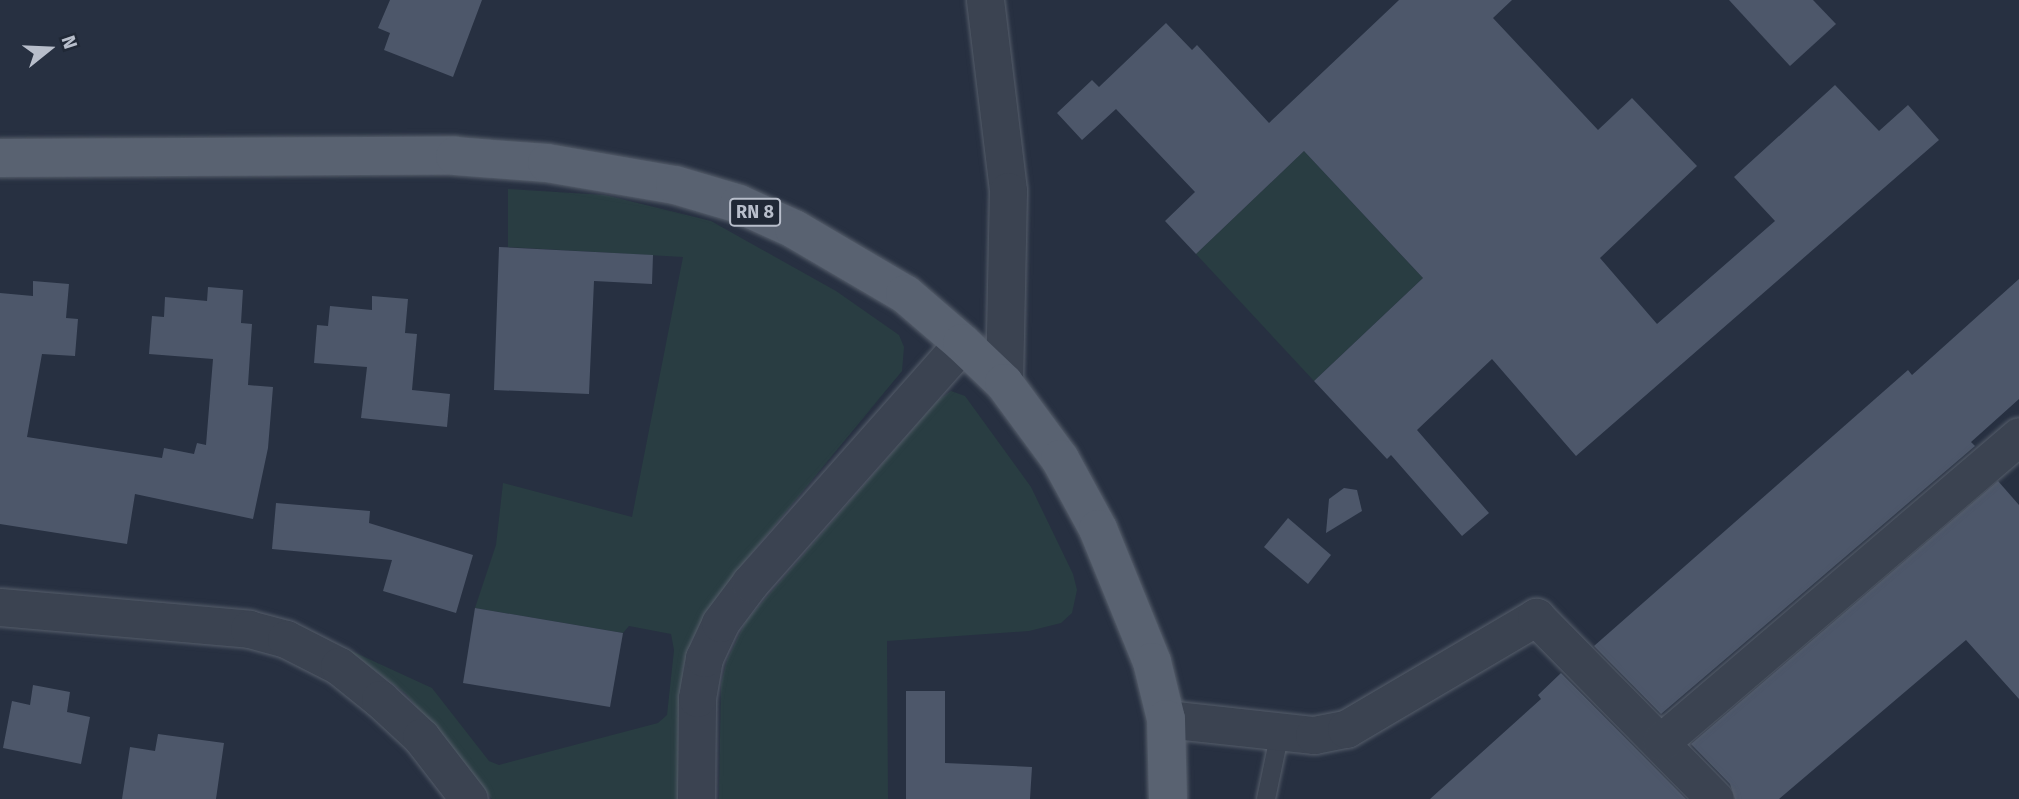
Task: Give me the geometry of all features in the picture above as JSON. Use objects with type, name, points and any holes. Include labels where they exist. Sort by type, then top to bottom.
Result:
[{"type":"main road","name":"RN 8","points":[[0,158],[455,156],[547,163],[652,180],[739,204],[794,229],[905,295],[962,343],[1003,383],[1060,459],[1098,528],[1152,662],[1166,719],[1168,799]]},
{"type":"street","points":[[985,0],[1008,191],[1003,383]]},
{"type":"street","points":[[696,799],[697,698],[704,658],[720,623],[962,343]]},
{"type":"street","points":[[1661,742],[2019,436]]},
{"type":"street","points":[[0,607],[249,629],[286,639],[339,666],[380,699],[421,737],[469,799]]},
{"type":"street","points":[[1166,719],[1314,735],[1371,719],[1536,617],[1716,799]]},
{"type":"lane","points":[[1266,799],[1280,732]]},
{"type":"green space","points":[[1304,151],[1423,278],[1314,381],[1196,254]]},
{"type":"green space","points":[[508,189],[605,195],[711,221],[836,291],[899,335],[904,347],[902,371],[737,571],[692,640],[683,668],[678,799],[492,799],[406,694],[347,649],[432,688],[489,761],[499,765],[658,723],[667,715],[674,650],[671,634],[629,626],[623,633],[475,608],[496,545],[503,483],[632,517],[683,257],[508,247]]},
{"type":"green space","points":[[951,391],[965,396],[1031,487],[1073,574],[1077,590],[1072,613],[1061,623],[1029,631],[887,641],[888,799],[719,799],[721,684],[727,660],[746,621],[937,401]]},
{"type":"building","points":[[390,0],[482,0],[453,77],[384,50],[390,33],[378,28]]},
{"type":"building","points":[[1399,0],[1512,0],[1493,18],[1598,130],[1632,98],[1697,166],[1600,258],[1657,324],[1775,221],[1734,177],[1835,85],[1879,131],[1908,105],[1939,140],[1576,456],[1492,359],[1417,430],[1489,513],[1462,536],[1391,455],[1387,459],[1314,381],[1423,278],[1304,151],[1196,254],[1165,221],[1195,192],[1116,109],[1082,140],[1057,113],[1092,80],[1099,87],[1166,23],[1192,50],[1197,45],[1269,123]]},
{"type":"building","points":[[1729,0],[1813,0],[1836,24],[1790,66]]},
{"type":"building","points":[[499,247],[653,255],[652,284],[594,281],[589,394],[494,390]]},
{"type":"building","points":[[2019,279],[2019,399],[1971,442],[1975,446],[1661,714],[1594,646],[1908,370],[1912,375]]},
{"type":"building","points":[[33,281],[69,284],[66,318],[78,319],[75,356],[42,354],[27,437],[162,458],[164,448],[194,454],[197,443],[206,445],[213,359],[149,354],[152,316],[164,317],[165,297],[207,301],[208,287],[243,290],[241,323],[252,324],[248,385],[273,387],[268,448],[253,519],[135,494],[127,544],[0,524],[0,293],[33,296]]},
{"type":"building","points":[[372,296],[408,299],[405,333],[417,334],[412,390],[450,394],[447,427],[361,418],[367,367],[314,363],[317,325],[328,326],[330,306],[372,310]]},
{"type":"building","points":[[1998,481],[2019,505],[2019,699],[1966,640],[1779,799],[1735,799],[1730,784],[1691,744]]},
{"type":"building","points":[[1344,488],[1357,490],[1362,511],[1326,533],[1329,499]]},
{"type":"building","points":[[276,503],[370,511],[369,523],[473,555],[456,613],[383,591],[392,560],[272,549]]},
{"type":"building","points":[[1288,518],[1331,555],[1308,584],[1264,547]]},
{"type":"building","points":[[475,608],[623,633],[610,707],[463,683]]},
{"type":"building","points":[[1561,673],[1686,799],[1430,799],[1541,699],[1538,695]]},
{"type":"building","points":[[33,685],[70,692],[67,712],[90,717],[81,764],[3,748],[12,701],[30,705]]},
{"type":"building","points":[[906,691],[945,691],[945,763],[1032,767],[1030,799],[906,799]]},
{"type":"building","points":[[158,734],[224,743],[216,799],[122,799],[130,747],[155,751]]}]
